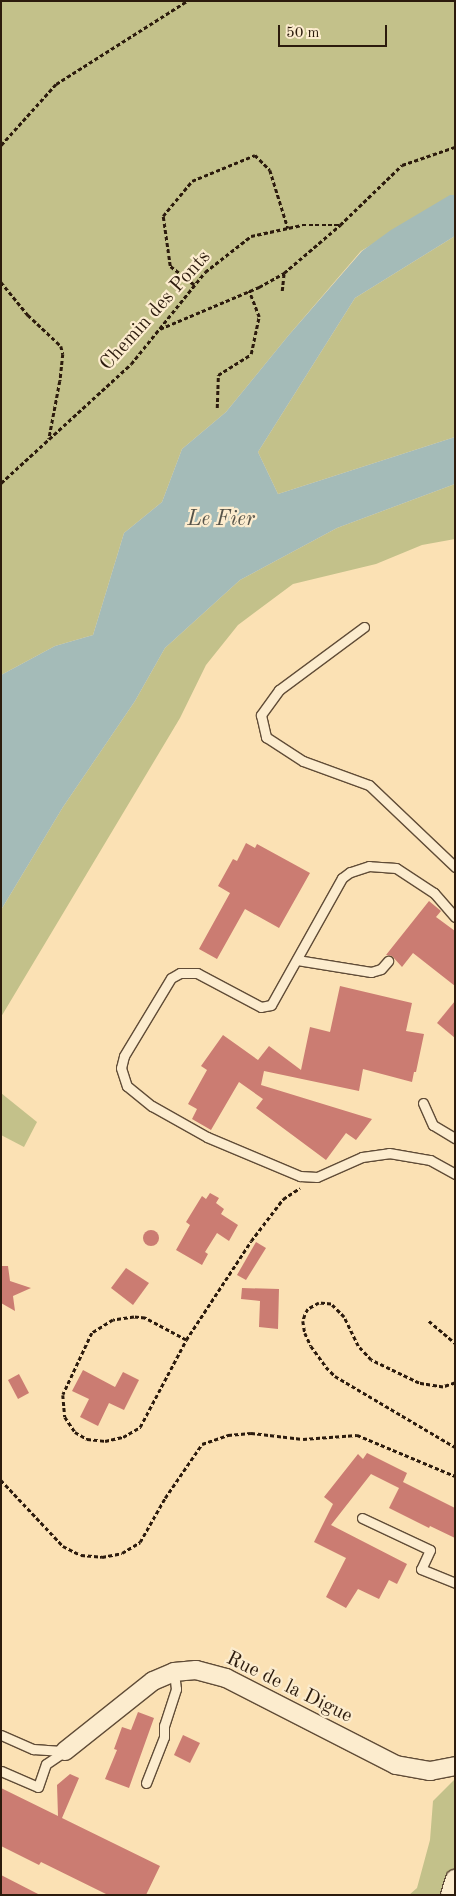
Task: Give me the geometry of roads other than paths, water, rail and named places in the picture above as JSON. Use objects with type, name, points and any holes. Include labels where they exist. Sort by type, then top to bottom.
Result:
[{"type":"street","name":"Rue de la Digue","points":[[65,1751],[153,1681],[174,1672],[196,1670],[221,1676],[401,1766],[430,1771],[455,1766]]},
{"type":"street","points":[[450,1895],[455,1879]]},
{"type":"lane","points":[[364,627],[278,690],[261,715],[266,737],[303,761],[369,785],[455,867]]},
{"type":"lane","points":[[455,917],[434,894],[404,872],[378,865],[359,868],[342,878],[274,1002],[265,1008],[198,973],[186,971],[175,975],[171,978],[124,1056],[121,1068],[124,1080],[131,1090],[152,1106],[207,1137],[300,1176],[317,1177],[356,1159],[389,1153],[410,1155],[430,1160],[455,1174]]},
{"type":"lane","points":[[296,960],[371,972],[381,969],[388,961]]},
{"type":"lane","points":[[423,1103],[434,1125],[455,1138]]},
{"type":"lane","points":[[362,1518],[430,1550],[421,1569],[455,1583]]},
{"type":"lane","points":[[146,1783],[164,1737],[164,1726],[176,1689],[174,1672]]},
{"type":"lane","points":[[1,1735],[34,1749],[65,1751]]},
{"type":"lane","points":[[1,1771],[38,1787],[46,1764],[65,1751]]},
{"type":"water","name":"Le Fier","points":[[450,195],[455,195],[455,236],[355,298],[258,452],[278,494],[455,437],[455,484],[337,528],[240,580],[165,648],[135,701],[63,807],[1,910],[1,675],[55,646],[93,635],[124,533],[162,502],[182,449],[226,412],[288,336],[362,251],[391,230]]}]
